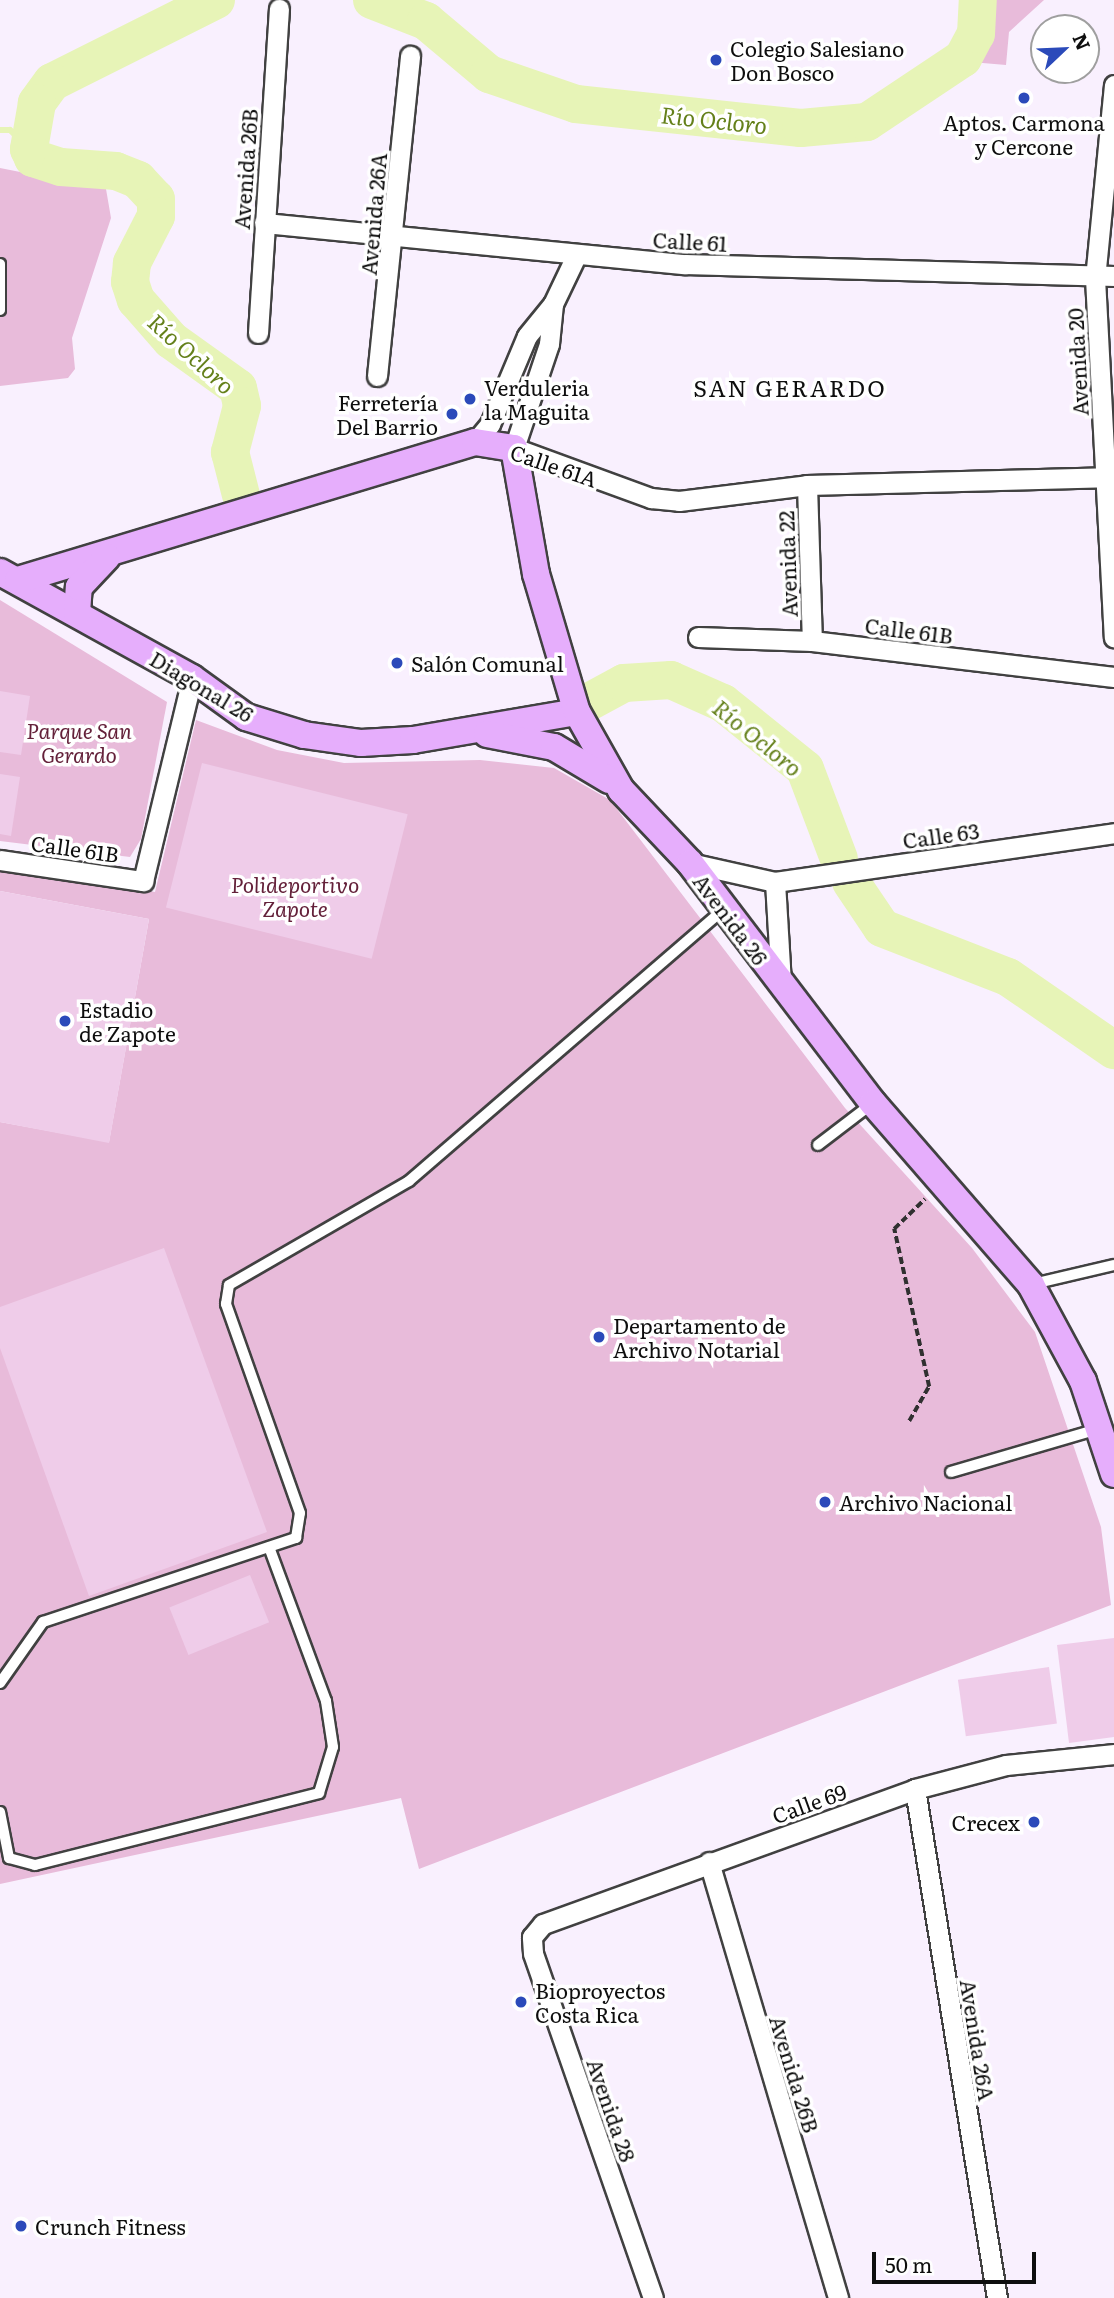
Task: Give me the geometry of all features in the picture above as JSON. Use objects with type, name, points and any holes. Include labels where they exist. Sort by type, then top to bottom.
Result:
[{"type":"street","name":"Avenida 26B","points":[[258,334],[279,9]]},
{"type":"street","name":"Avenida 26A","points":[[377,376],[395,241],[410,56]]},
{"type":"street","name":"Avenida 20","points":[[1114,85],[1105,277],[1106,477],[1114,637]]},
{"type":"street","name":"Calle 61","points":[[264,223],[395,241],[576,256],[1105,277]]},
{"type":"street","name":"Avenida 26","points":[[475,442],[490,424],[527,336],[553,304],[576,256]]},
{"type":"street","name":"Avenida 26","points":[[553,304],[549,344],[514,449],[536,574],[577,712],[621,790],[690,863],[873,1103],[944,1181],[1031,1285],[1102,1428],[1113,1460]]},
{"type":"street","name":"Calle 61A","points":[[9,576],[111,554],[475,442],[514,449],[651,498],[679,501],[807,485],[1106,477]]},
{"type":"street","name":"Avenida 22","points":[[807,485],[812,641]]},
{"type":"street","points":[[77,613],[79,587],[111,554]]},
{"type":"street","name":"Diagonal 26","points":[[9,576],[192,678],[246,717],[304,735],[361,743],[463,731],[577,712]]},
{"type":"street","name":"Calle 61B","points":[[698,637],[812,641],[1114,677]]},
{"type":"street","name":"Calle 61B","points":[[0,860],[143,881],[192,678]]},
{"type":"street","name":"Diagonal 26","points":[[463,731],[554,747],[582,758],[621,790]]},
{"type":"street","name":"Calle 63","points":[[690,863],[775,882],[1114,833]]},
{"type":"street","points":[[775,882],[781,985]]},
{"type":"street","name":"Calle 69","points":[[532,1937],[543,1924],[915,1789],[1006,1765],[1114,1754]]},
{"type":"street","name":"Avenida 26A","points":[[915,1789],[997,2298]]},
{"type":"street","name":"Avenida 26B","points":[[709,1862],[838,2298]]},
{"type":"street","name":"Avenida 28","points":[[532,1937],[533,1953],[653,2298]]},
{"type":"lane","points":[[0,264],[0,310]]},
{"type":"lane","points":[[0,1683],[43,1622],[296,1538],[300,1513],[229,1316],[229,1284],[409,1181],[724,909]]},
{"type":"lane","points":[[818,1145],[873,1103]]},
{"type":"lane","points":[[1031,1285],[1114,1265]]},
{"type":"lane","points":[[951,1472],[1102,1428]]},
{"type":"lane","points":[[0,1812],[9,1858],[28,1865],[319,1793],[333,1747],[326,1701],[269,1548]]},
{"type":"path","points":[[909,1421],[929,1387],[894,1229],[944,1181]]},
{"type":"green space","points":[[988,0],[1044,0],[1009,32],[1006,65],[971,62],[985,37]]},
{"type":"green space","points":[[0,168],[106,189],[111,218],[72,338],[75,369],[68,378],[0,386]]},
{"type":"green space","name":"Parque San Gerardo","points":[[0,600],[167,702],[141,839],[130,857],[0,841]]},
{"type":"green space","points":[[0,691],[30,696],[21,755],[0,752]]},
{"type":"green space","name":"Polideportivo Zapote","points":[[196,720],[277,750],[344,763],[480,760],[554,768],[610,800],[845,1108],[972,1248],[1035,1332],[1101,1527],[1111,1605],[419,1869],[401,1798],[0,1884],[0,1122],[109,1142],[149,919],[0,891],[0,868],[155,892]]},
{"type":"green space","name":"Polideportivo Zapote","points":[[202,763],[408,814],[372,959],[166,908]]},
{"type":"green space","points":[[0,774],[20,777],[11,836],[0,834]]},
{"type":"green space","name":"Estadio de Zapote","points":[[0,891],[149,919],[109,1143],[0,1122]]},
{"type":"green space","points":[[164,1248],[267,1532],[89,1596],[0,1348],[0,1307]]},
{"type":"green space","points":[[250,1575],[269,1622],[188,1655],[169,1608]]},
{"type":"green space","points":[[1114,1638],[1114,1737],[1069,1743],[1057,1645]]},
{"type":"green space","points":[[1049,1667],[1057,1723],[966,1736],[958,1680]]},
{"type":"waterway","name":"Río Ocloro","points":[[216,0],[52,82],[37,103],[29,149],[33,158],[61,167],[116,171],[138,180],[156,199],[156,216],[132,263],[130,282],[136,300],[171,340],[238,388],[242,406],[230,452],[241,495]]},
{"type":"waterway","name":"Río Ocloro","points":[[372,0],[426,21],[489,74],[576,104],[801,128],[867,122],[963,58],[976,34],[978,0]]},
{"type":"waterway","points":[[0,130],[10,130],[29,149]]},
{"type":"waterway","name":"Río Ocloro","points":[[587,703],[624,683],[671,680],[723,703],[805,769],[839,859]]},
{"type":"waterway","name":"Río Ocloro","points":[[851,882],[882,928],[1008,977],[1114,1050]]},
{"type":"place","name":"Colegio Salesiano Don Bosco","points":[[716,60]]},
{"type":"place","name":"Aptos. Carmona y Cercone","points":[[1024,98]]},
{"type":"place","name":"Verduleria la Maguita","points":[[470,399]]},
{"type":"place","name":"Ferretería Del Barrio","points":[[452,414]]},
{"type":"place","name":"Salón Comunal","points":[[397,663]]},
{"type":"place","name":"Estadio de Zapote","points":[[65,1021]]},
{"type":"place","name":"Departamento de Archivo Notarial","points":[[599,1337]]},
{"type":"place","name":"Archivo Nacional","points":[[825,1502]]},
{"type":"place","name":"Crecex","points":[[1034,1822]]},
{"type":"place","name":"Bioproyectos Costa Rica","points":[[521,2002]]},
{"type":"place","name":"Crunch Fitness","points":[[21,2226]]},
{"type":"district","name":"SAN GERARDO","points":[[790,387]]}]
